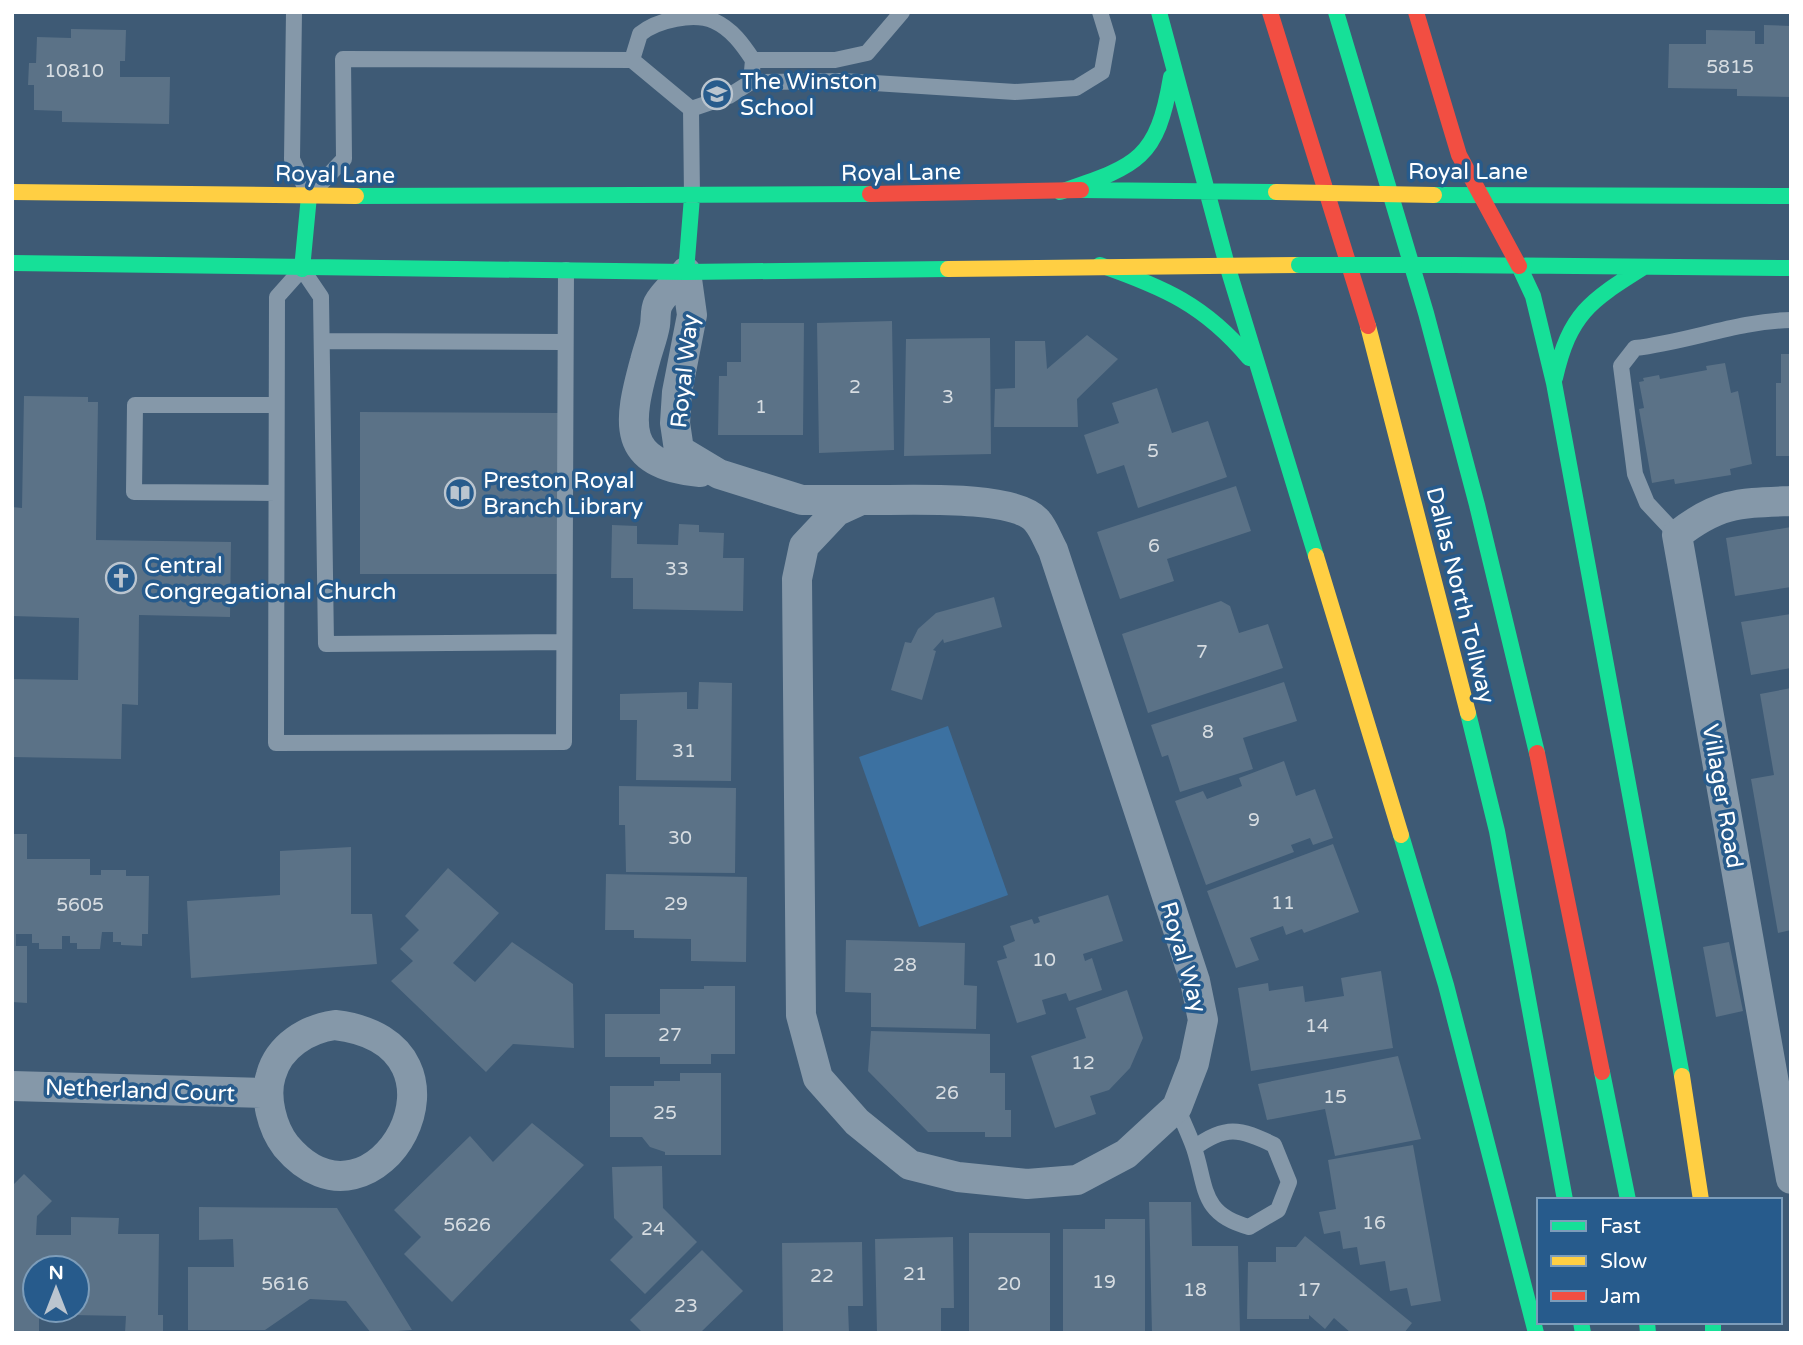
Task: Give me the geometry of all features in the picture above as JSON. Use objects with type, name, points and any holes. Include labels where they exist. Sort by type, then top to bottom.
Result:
[{"type":"main road","points":[[1160,12],[1227,265],[1446,985],[1536,1333]]},
{"type":"main road","name":"Dallas North Tollway","points":[[1270,12],[1367,321],[1436,584],[1497,831],[1565,1198]]},
{"type":"main road","name":"Dallas North Tollway","points":[[1336,12],[1426,313],[1480,518],[1538,757],[1628,1198]]},
{"type":"main road","points":[[1416,12],[1459,155],[1533,296],[1554,383],[1673,1016],[1701,1198]]},
{"type":"main road","points":[[1060,192],[1129,167],[1146,153],[1166,117],[1172,64]]},
{"type":"main road","name":"Royal Lane","points":[[12,192],[692,197],[1205,190],[1434,195],[1791,196]]},
{"type":"main road","points":[[302,269],[309,196]]},
{"type":"main road","points":[[686,272],[692,197]]},
{"type":"main road","points":[[12,263],[302,269],[686,272],[1100,265],[1791,268]]},
{"type":"main road","points":[[1100,265],[1191,300],[1227,328],[1259,372]]},
{"type":"main road","points":[[1554,383],[1561,345],[1575,317],[1588,303],[1644,268]]},
{"type":"street","name":"Royal Way","points":[[686,272],[657,305],[656,324],[632,405],[632,424],[639,446],[647,455],[682,470],[719,474],[803,500],[861,500],[989,502],[1017,509],[1036,519],[1053,550],[1195,981],[1203,1020],[1194,1063],[1177,1107],[1126,1154],[1077,1180],[1027,1184],[958,1177],[910,1165],[857,1122],[818,1078],[801,1015],[797,579],[804,546],[837,511],[861,500]]},
{"type":"street","name":"Royal Way","points":[[686,272],[692,315],[677,392],[675,423],[679,450],[719,474]]},
{"type":"street","points":[[1677,534],[1700,517],[1734,503],[1791,501]]},
{"type":"street","name":"Villager Road","points":[[1677,534],[1791,1179]]},
{"type":"street","name":"Netherland Court","points":[[335,1026],[358,1028],[381,1037],[403,1061],[412,1083],[407,1128],[383,1160],[366,1172],[346,1175],[317,1171],[299,1160],[284,1143],[273,1122],[268,1093],[270,1075],[291,1043],[315,1028],[335,1026]]},
{"type":"street","name":"Netherland Court","points":[[12,1086],[268,1093]]},
{"type":"lane","points":[[294,12],[292,159],[309,196],[344,159],[343,59],[632,60],[691,109],[692,197]]},
{"type":"lane","points":[[753,60],[835,60],[867,53],[902,12]]},
{"type":"lane","points":[[691,109],[729,96],[751,82],[842,81],[1015,92],[1076,88],[1102,72],[1108,38],[1100,12]]},
{"type":"lane","points":[[632,60],[640,34],[676,18],[713,20],[737,37],[753,60],[751,82]]},
{"type":"lane","points":[[564,642],[326,644],[321,297],[302,269],[277,297],[276,743],[564,742],[566,269]]},
{"type":"lane","points":[[1677,534],[1647,503],[1635,474],[1621,366],[1635,348],[1689,340],[1765,321],[1791,320]]},
{"type":"lane","points":[[322,341],[564,342]]},
{"type":"lane","points":[[276,405],[135,405],[134,492],[276,493]]},
{"type":"lane","points":[[1177,1107],[1194,1148],[1203,1191],[1228,1221],[1249,1227],[1278,1210],[1289,1182],[1273,1145],[1245,1131],[1214,1134],[1194,1148]]},
{"type":"shaded area","points":[[948,726],[1008,895],[919,927],[859,757]]},
{"type":"building","points":[[1764,25],[1791,26],[1791,97],[1737,96],[1737,89],[1668,88],[1669,44],[1706,44],[1706,30],[1755,31],[1755,44],[1764,44]]},
{"type":"building","points":[[71,29],[126,30],[125,61],[120,61],[120,77],[170,77],[169,124],[62,122],[62,111],[34,110],[34,85],[28,85],[29,63],[36,63],[37,37],[71,38]]},
{"type":"building","points":[[892,321],[894,450],[819,453],[817,323]]},
{"type":"building","points":[[741,323],[804,323],[803,435],[718,435],[719,376],[727,376],[727,362],[741,362]]},
{"type":"building","points":[[1087,335],[1118,359],[1077,399],[1078,427],[994,427],[995,389],[1015,388],[1015,341],[1045,341],[1047,369]]},
{"type":"building","points":[[990,338],[991,454],[904,456],[906,339]]},
{"type":"building","points":[[1781,354],[1791,354],[1791,456],[1776,456],[1776,383],[1781,383]]},
{"type":"building","points":[[1725,363],[1731,393],[1738,391],[1752,464],[1730,469],[1731,475],[1675,484],[1674,479],[1652,483],[1639,409],[1644,408],[1639,382],[1644,381],[1643,378],[1659,375],[1660,379],[1707,370],[1706,366]]},
{"type":"building","points":[[1157,388],[1172,433],[1208,421],[1227,477],[1138,508],[1124,465],[1097,474],[1084,435],[1119,423],[1112,403]]},
{"type":"building","name":"Central Congregational Church","points":[[24,396],[88,397],[88,402],[98,402],[96,540],[231,542],[230,617],[139,615],[138,705],[122,704],[121,759],[12,757],[12,679],[78,680],[79,618],[12,616],[12,507],[22,508]]},
{"type":"building","name":"Preston Royal Branch Library","points":[[360,412],[559,413],[559,574],[360,574]]},
{"type":"building","points":[[1236,486],[1251,531],[1167,559],[1174,581],[1120,599],[1097,532]]},
{"type":"building","points":[[679,524],[699,525],[699,532],[724,533],[723,558],[744,558],[743,611],[633,609],[633,578],[611,578],[612,525],[637,526],[637,544],[678,545]]},
{"type":"building","points":[[1791,527],[1791,587],[1735,596],[1726,538]]},
{"type":"building","points":[[994,597],[1002,627],[944,643],[943,639],[933,650],[936,651],[922,700],[891,690],[905,642],[911,643],[918,629],[936,613]]},
{"type":"building","points":[[1221,601],[1230,606],[1239,633],[1268,624],[1283,668],[1148,713],[1122,634]]},
{"type":"building","points":[[1791,614],[1791,668],[1751,675],[1741,622]]},
{"type":"building","points":[[699,682],[732,683],[731,781],[636,780],[637,720],[620,720],[620,694],[687,692],[687,709],[698,709]]},
{"type":"building","points":[[1284,682],[1297,721],[1243,738],[1253,769],[1180,792],[1168,755],[1162,757],[1151,725]]},
{"type":"building","points":[[1791,688],[1791,930],[1778,933],[1751,779],[1774,775],[1760,694]]},
{"type":"building","points":[[1284,761],[1296,796],[1315,789],[1333,838],[1313,845],[1310,838],[1291,845],[1294,852],[1206,885],[1175,801],[1203,791],[1207,799],[1242,786],[1239,778]]},
{"type":"building","points":[[619,786],[736,788],[735,873],[626,872],[625,825],[619,825]]},
{"type":"building","points":[[12,834],[27,834],[27,859],[90,859],[90,875],[101,875],[101,870],[126,870],[126,876],[149,876],[148,934],[142,934],[142,946],[121,945],[121,942],[113,942],[113,932],[102,932],[100,949],[77,949],[77,943],[70,943],[70,936],[62,936],[62,949],[39,949],[39,943],[32,943],[32,934],[16,934],[16,946],[27,946],[27,1003],[12,1002]]},
{"type":"building","points":[[1333,844],[1359,912],[1304,933],[1302,929],[1286,935],[1283,926],[1250,938],[1259,960],[1236,968],[1207,891]]},
{"type":"building","points":[[351,847],[351,914],[372,914],[377,964],[191,978],[187,901],[280,895],[280,851]]},
{"type":"building","points":[[448,868],[499,913],[453,963],[475,982],[512,942],[573,984],[574,1048],[513,1044],[486,1072],[391,981],[413,961],[400,949],[419,930],[405,916]]},
{"type":"building","points":[[606,874],[747,877],[746,962],[691,961],[691,939],[634,938],[634,930],[605,930]]},
{"type":"building","points":[[1108,895],[1123,941],[1083,954],[1085,961],[1092,958],[1102,990],[1069,1001],[1066,993],[1042,1000],[1046,1014],[1017,1023],[997,961],[1007,958],[1003,946],[1015,941],[1010,926],[1032,919],[1034,924],[1040,922],[1038,917]]},
{"type":"building","points":[[846,940],[965,943],[964,985],[977,986],[976,1029],[871,1027],[871,993],[845,992]]},
{"type":"building","points":[[1729,942],[1743,1011],[1716,1017],[1703,947]]},
{"type":"building","points":[[1381,971],[1393,1048],[1251,1071],[1238,988],[1268,983],[1269,991],[1303,986],[1305,1002],[1344,996],[1341,978]]},
{"type":"building","points":[[704,986],[735,986],[735,1054],[711,1054],[711,1064],[660,1064],[660,1057],[605,1057],[605,1014],[660,1014],[660,989],[704,989]]},
{"type":"building","points":[[1127,990],[1143,1038],[1130,1068],[1109,1090],[1090,1096],[1096,1114],[1055,1128],[1031,1056],[1086,1038],[1076,1008]]},
{"type":"building","points":[[871,1031],[990,1034],[990,1073],[1005,1073],[1005,1110],[1011,1110],[1011,1137],[985,1137],[985,1132],[928,1132],[868,1071]]},
{"type":"building","points":[[1398,1056],[1421,1139],[1335,1156],[1325,1109],[1267,1120],[1258,1084]]},
{"type":"building","points":[[680,1073],[721,1073],[721,1155],[665,1155],[665,1152],[650,1147],[642,1137],[610,1137],[610,1086],[654,1086],[654,1081],[680,1081]]},
{"type":"building","points":[[532,1123],[584,1165],[452,1302],[404,1254],[421,1237],[394,1210],[470,1136],[493,1162]]},
{"type":"building","points":[[1413,1145],[1441,1301],[1411,1306],[1407,1288],[1390,1291],[1385,1261],[1360,1265],[1357,1247],[1343,1249],[1340,1231],[1324,1234],[1319,1212],[1336,1209],[1328,1160]]},
{"type":"building","points":[[662,1166],[663,1208],[697,1242],[645,1294],[610,1260],[633,1237],[614,1218],[612,1167]]},
{"type":"building","points":[[24,1174],[52,1201],[37,1216],[36,1235],[71,1235],[71,1217],[119,1218],[118,1234],[159,1234],[158,1315],[163,1315],[163,1333],[125,1333],[126,1316],[91,1315],[91,1254],[21,1254],[21,1324],[39,1324],[39,1333],[12,1333],[12,1186]]},
{"type":"building","points":[[1149,1202],[1191,1202],[1192,1246],[1238,1246],[1240,1333],[1152,1333]]},
{"type":"building","points":[[199,1207],[337,1208],[412,1330],[371,1333],[346,1301],[310,1299],[265,1330],[188,1330],[188,1267],[234,1267],[233,1239],[199,1240]]},
{"type":"building","points":[[1105,1219],[1145,1219],[1145,1333],[1063,1333],[1063,1229],[1105,1229]]},
{"type":"building","points":[[969,1233],[1050,1233],[1050,1333],[969,1333]]},
{"type":"building","points":[[1305,1236],[1412,1323],[1404,1333],[1351,1333],[1334,1318],[1325,1329],[1309,1315],[1309,1319],[1247,1319],[1248,1262],[1276,1262],[1276,1247],[1296,1247]]},
{"type":"building","points":[[953,1237],[954,1308],[941,1308],[941,1333],[877,1333],[875,1239]]},
{"type":"building","points":[[862,1242],[863,1306],[848,1306],[849,1333],[783,1333],[782,1243]]},
{"type":"building","points":[[702,1250],[743,1291],[700,1333],[643,1333],[630,1320]]},
{"type":"traffic: fast","points":[[1159,12],[1227,265],[1316,556]]},
{"type":"traffic: fast","points":[[1336,12],[1426,313],[1477,505],[1537,753]]},
{"type":"traffic: fast","points":[[1060,192],[1107,175],[1139,156],[1158,127],[1171,77]]},
{"type":"traffic: fast","points":[[1081,190],[1276,192]]},
{"type":"traffic: fast","points":[[356,196],[870,194]]},
{"type":"traffic: fast","points":[[1434,195],[1791,196]]},
{"type":"traffic: fast","points":[[302,269],[309,196]]},
{"type":"traffic: fast","points":[[686,272],[692,197]]},
{"type":"traffic: fast","points":[[12,263],[686,272],[948,269]]},
{"type":"traffic: fast","points":[[1100,265],[1144,281],[1182,300],[1216,324],[1249,358]]},
{"type":"traffic: fast","points":[[1299,265],[1454,265]]},
{"type":"traffic: fast","points":[[1454,265],[1791,268]]},
{"type":"traffic: fast","points":[[1519,266],[1533,296],[1554,383],[1682,1076]]},
{"type":"traffic: fast","points":[[1555,378],[1568,338],[1585,311],[1609,290],[1644,267]]},
{"type":"traffic: fast","points":[[1468,713],[1497,831],[1565,1198]]},
{"type":"traffic: fast","points":[[1401,835],[1446,985],[1536,1333]]},
{"type":"traffic: fast","points":[[1602,1072],[1628,1198]]},
{"type":"traffic: fast","points":[[1581,1324],[1583,1333]]},
{"type":"traffic: fast","points":[[1647,1324],[1648,1333]]},
{"type":"traffic: fast","points":[[1713,1324],[1713,1333]]},
{"type":"traffic: slow","points":[[12,192],[356,196]]},
{"type":"traffic: slow","points":[[1276,192],[1434,195]]},
{"type":"traffic: slow","points":[[948,269],[1299,265]]},
{"type":"traffic: slow","points":[[1368,326],[1468,713]]},
{"type":"traffic: slow","points":[[1316,556],[1401,835]]},
{"type":"traffic: slow","points":[[1682,1076],[1701,1198]]},
{"type":"traffic: jam","points":[[1270,12],[1368,326]]},
{"type":"traffic: jam","points":[[1416,12],[1459,155],[1519,266]]},
{"type":"traffic: jam","points":[[870,194],[1081,190]]},
{"type":"traffic: jam","points":[[1537,753],[1602,1072]]},
{"type":"place","name":"The Winston School","points":[[717,94]]},
{"type":"place","name":"Preston Royal Branch Library","points":[[460,493]]},
{"type":"place","name":"Central Congregational Church","points":[[121,578]]}]
